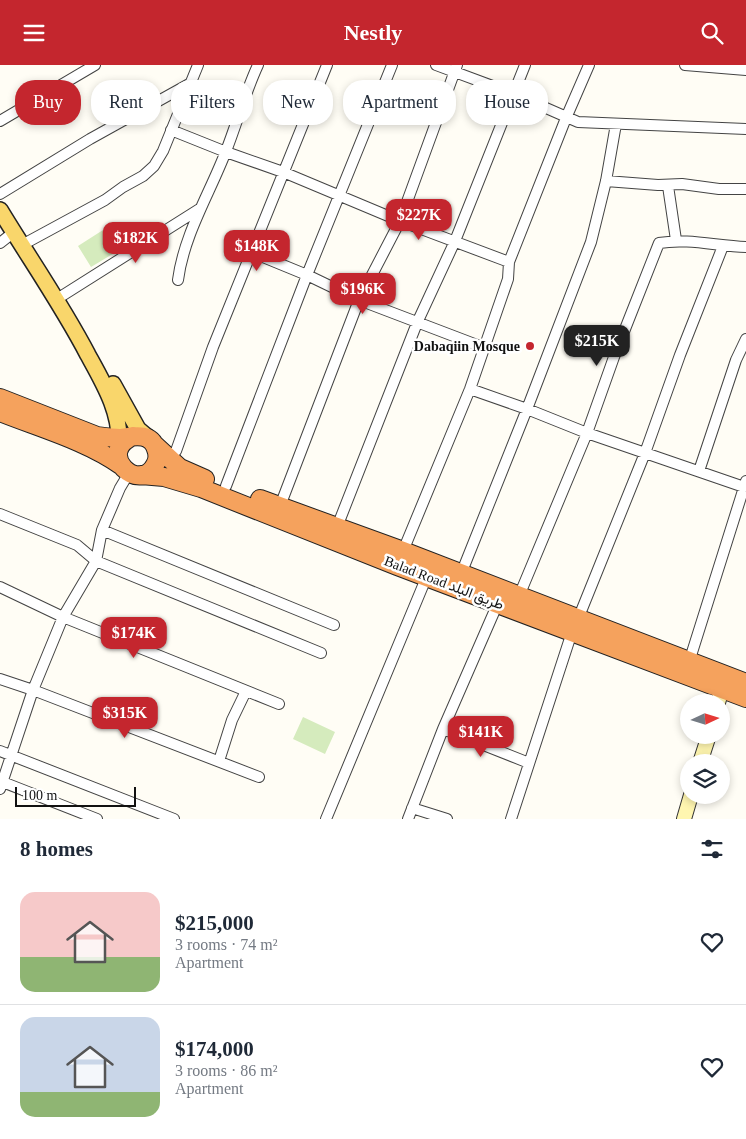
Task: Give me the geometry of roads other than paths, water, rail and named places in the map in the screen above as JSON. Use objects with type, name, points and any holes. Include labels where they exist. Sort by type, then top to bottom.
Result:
[{"type":"highway","points":[[0,398],[97,436],[124,441],[145,437],[157,447],[157,459],[150,471],[131,471],[119,461],[124,441]]},
{"type":"highway","name":"Balad Road طريق البلد","points":[[0,412],[108,456],[131,471],[181,481],[397,566],[498,603],[689,662],[722,689]]},
{"type":"highway","name":"Balad Road طريق البلد","points":[[157,447],[180,468],[519,596],[575,626],[722,689],[745,684]]},
{"type":"main road","points":[[0,210],[75,329],[109,394],[124,441]]},
{"type":"main road","points":[[75,329],[103,366],[138,429],[157,447]]},
{"type":"street","points":[[0,121],[95,65]]},
{"type":"street","points":[[191,80],[198,65]]},
{"type":"street","points":[[178,280],[182,260],[201,208],[226,152],[258,65]]},
{"type":"street","points":[[157,447],[176,451],[213,347],[327,65]]},
{"type":"street","points":[[226,486],[307,275],[392,65]]},
{"type":"street","points":[[436,65],[455,69],[481,80]]},
{"type":"street","points":[[519,80],[525,65]]},
{"type":"street","points":[[403,551],[470,389],[508,279],[509,261],[589,65]]},
{"type":"street","points":[[685,65],[746,70]]},
{"type":"street","points":[[280,506],[359,300],[400,221],[455,69]]},
{"type":"street","points":[[0,194],[90,139],[171,94]]},
{"type":"street","points":[[548,110],[578,122],[746,129]]},
{"type":"street","points":[[461,574],[528,409],[591,242],[606,181],[616,124]]},
{"type":"street","points":[[22,245],[105,200],[143,176],[154,166],[163,151],[172,125]]},
{"type":"street","points":[[337,527],[417,323],[455,241],[502,125]]},
{"type":"street","points":[[170,130],[226,152],[283,171],[400,221],[509,261]]},
{"type":"street","points":[[606,181],[668,186],[682,184],[719,189],[746,189]]},
{"type":"street","points":[[668,186],[676,240]]},
{"type":"street","points":[[57,299],[201,208]]},
{"type":"street","points":[[0,243],[14,232]]},
{"type":"street","points":[[519,596],[586,433],[658,243],[676,240],[746,247]]},
{"type":"street","points":[[511,819],[575,626],[645,453],[680,355],[723,246]]},
{"type":"street","points":[[252,252],[307,275],[359,300],[485,348]]},
{"type":"street","points":[[699,471],[736,360],[746,339]]},
{"type":"street","points":[[470,389],[528,409],[586,433],[699,471],[745,484],[689,662]]},
{"type":"street","points":[[97,819],[1,784],[13,755],[33,690],[63,617],[96,561],[102,530],[120,487],[131,471]]},
{"type":"street","points":[[0,514],[77,545],[96,561],[320,653]]},
{"type":"street","points":[[102,530],[334,625]]},
{"type":"street","points":[[326,819],[426,576]]},
{"type":"street","points":[[0,587],[63,617],[279,704]]},
{"type":"street","points":[[408,819],[442,729],[498,603]]},
{"type":"street","points":[[0,679],[259,777]]},
{"type":"street","points":[[219,761],[232,720],[246,691]]},
{"type":"street","points":[[442,729],[530,763]]},
{"type":"street","points":[[0,751],[174,819]]},
{"type":"street","points":[[684,819],[688,804]]},
{"type":"street","points":[[412,808],[447,819]]},
{"type":"place","name":"Dabaqiin Mosque","points":[[530,346]]}]
